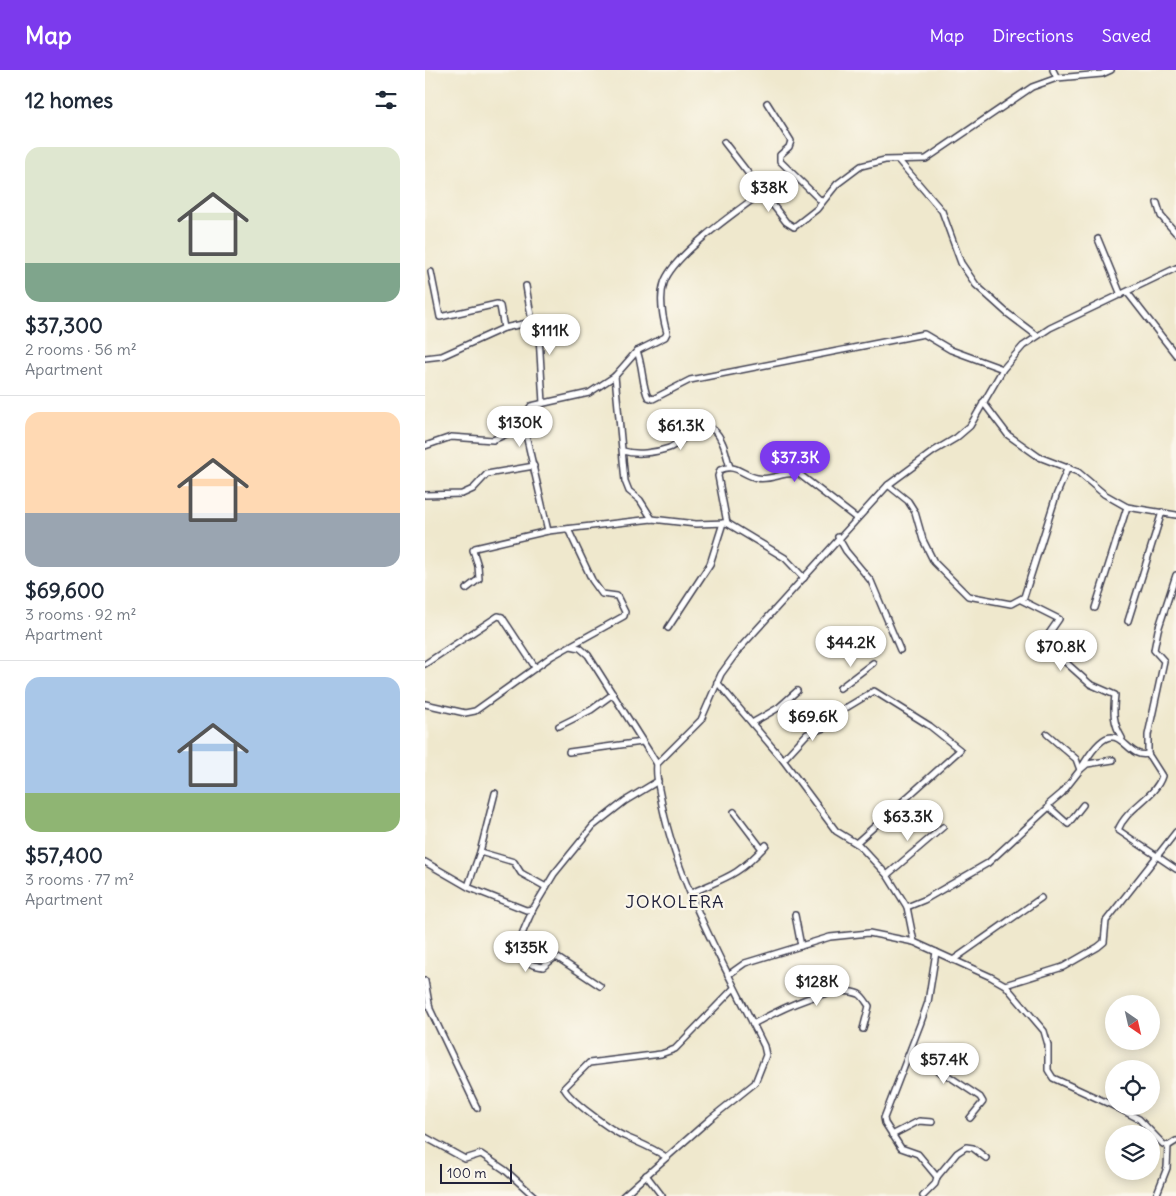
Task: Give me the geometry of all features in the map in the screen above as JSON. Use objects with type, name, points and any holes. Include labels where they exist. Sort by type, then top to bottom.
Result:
[{"type":"street","points":[[1053,70],[1057,78]]},
{"type":"street","points":[[724,142],[792,227],[799,225],[837,184],[861,166],[885,160],[899,161],[926,158],[1032,87],[1057,78],[1102,74],[1111,70]]},
{"type":"street","points":[[767,103],[791,141],[789,147],[780,155],[780,161],[822,202]]},
{"type":"street","points":[[899,161],[942,211],[961,262],[976,285],[1036,336]]},
{"type":"street","points":[[548,531],[524,426],[529,407],[589,393],[615,376],[637,351],[665,337],[667,334],[662,294],[664,282],[671,270],[691,250],[763,192]]},
{"type":"street","points":[[1157,203],[1161,216],[1176,233]]},
{"type":"street","points":[[1098,239],[1121,295]]},
{"type":"street","points":[[657,764],[701,720],[723,669],[740,648],[804,578],[838,537],[888,484],[965,431],[1003,369],[1023,346],[1036,336],[1176,268]]},
{"type":"street","points":[[431,272],[440,317],[497,304],[500,306],[503,328]]},
{"type":"street","points":[[526,286],[532,322],[539,336],[543,403]]},
{"type":"street","points":[[1127,292],[1176,355]]},
{"type":"street","points":[[425,358],[441,356],[503,328],[532,322]]},
{"type":"street","points":[[637,351],[643,367],[645,392],[653,399],[690,380],[924,334],[962,355],[1003,369]]},
{"type":"street","points":[[615,376],[627,487],[640,500],[652,519]]},
{"type":"street","points":[[983,402],[1008,435],[1039,457],[1077,472],[1104,494],[1127,507],[1176,515]]},
{"type":"street","points":[[425,446],[451,437],[493,440],[524,426]]},
{"type":"street","points":[[623,451],[635,454],[670,448],[688,433],[707,428],[712,430],[722,441],[730,467]]},
{"type":"street","points":[[425,495],[462,494],[473,489],[487,474],[534,466]]},
{"type":"street","points":[[668,628],[711,564],[725,523],[718,476],[720,470],[730,467],[756,478],[771,477],[789,472],[799,474],[856,518]]},
{"type":"street","points":[[888,484],[908,501],[915,512],[923,540],[933,562],[968,596],[1005,604],[1021,600],[1024,597],[1068,467]]},
{"type":"street","points":[[1095,608],[1127,507]]},
{"type":"street","points":[[1128,621],[1162,512]]},
{"type":"street","points":[[467,589],[479,579],[478,566],[473,550],[475,548],[548,531],[652,519],[696,524],[725,523],[785,558],[804,578]]},
{"type":"street","points":[[425,704],[465,713],[475,711],[535,667],[622,618],[625,613],[615,594],[606,596],[601,592],[583,563],[569,529]]},
{"type":"street","points":[[838,537],[846,551],[871,581],[900,650]]},
{"type":"street","points":[[1176,575],[1174,587],[1157,630],[1154,650],[1164,661],[1148,735],[1148,754],[1151,761],[1161,770],[1160,783],[1121,822],[1118,830],[1176,869]]},
{"type":"street","points":[[1021,600],[1059,619],[1043,642],[1090,684],[1115,695],[1113,714],[1115,728],[1135,753],[1142,756],[1148,754]]},
{"type":"street","points":[[425,664],[498,616],[502,617],[535,667]]},
{"type":"street","points":[[570,646],[580,648],[588,655],[657,764],[657,781],[670,843],[734,988],[765,1046],[766,1055],[755,1083],[666,1157],[623,1196]]},
{"type":"street","points":[[841,688],[873,663]]},
{"type":"street","points":[[717,682],[783,760],[832,826],[855,843],[887,875],[907,907],[914,942]]},
{"type":"street","points":[[783,760],[807,734],[824,728],[844,709],[874,690],[930,726],[960,750],[855,843]]},
{"type":"street","points":[[752,723],[779,708],[797,691]]},
{"type":"street","points":[[559,726],[591,710],[613,694]]},
{"type":"street","points":[[1047,734],[1076,759],[1080,770]]},
{"type":"street","points":[[907,907],[924,900],[988,863],[1062,793],[1103,739],[1110,736],[1122,738]]},
{"type":"street","points":[[569,752],[642,742]]},
{"type":"street","points":[[1080,770],[1087,764],[1113,760]]},
{"type":"street","points":[[902,798],[912,787],[941,769]]},
{"type":"street","points":[[600,986],[558,958],[554,958],[543,967],[533,965],[521,959],[518,949],[519,939],[533,909],[554,874],[593,826],[625,801],[657,781]]},
{"type":"street","points":[[468,886],[480,852],[495,793]]},
{"type":"street","points":[[1049,807],[1068,824],[1083,805]]},
{"type":"street","points":[[691,892],[732,876],[749,864],[764,847],[734,812]]},
{"type":"street","points":[[887,875],[943,827]]},
{"type":"street","points":[[1005,986],[1063,967],[1098,948],[1104,942],[1103,931],[1106,921],[1176,832]]},
{"type":"street","points":[[480,852],[514,862],[521,873],[546,887]]},
{"type":"street","points":[[425,862],[468,886],[526,910],[533,909]]},
{"type":"street","points":[[953,960],[1041,898]]},
{"type":"street","points":[[795,915],[801,946]]},
{"type":"street","points":[[728,975],[745,963],[830,937],[869,933],[914,942],[991,976],[1005,986],[1044,1031],[1049,1045],[1048,1070],[1053,1078],[1105,1102]]},
{"type":"street","points":[[936,952],[928,1002],[884,1118],[885,1123],[902,1150],[918,1154],[937,1177]]},
{"type":"street","points":[[425,981],[430,1009],[477,1108]]},
{"type":"street","points":[[666,1157],[651,1146],[623,1136],[582,1108],[564,1088],[583,1066],[661,1054],[675,1049],[734,988]]},
{"type":"street","points":[[753,1024],[791,1004],[843,991],[861,995],[869,1006],[863,1029]]},
{"type":"street","points":[[908,1056],[950,1077],[980,1097],[982,1105],[970,1118]]},
{"type":"street","points":[[1131,1115],[1139,1119],[1158,1141],[1168,1146]]},
{"type":"street","points":[[892,1135],[919,1121],[931,1122]]},
{"type":"street","points":[[425,1137],[465,1159],[481,1154],[492,1160],[534,1196]]},
{"type":"street","points":[[1168,1146],[1176,1141]]},
{"type":"street","points":[[1155,1196],[1169,1162],[1168,1146]]},
{"type":"street","points":[[927,1195],[935,1184],[937,1177],[957,1153],[966,1147],[973,1148],[986,1158]]},
{"type":"street","points":[[646,1175],[662,1196]]},
{"type":"district","name":"JOKOLERA","points":[[675,902]]}]
